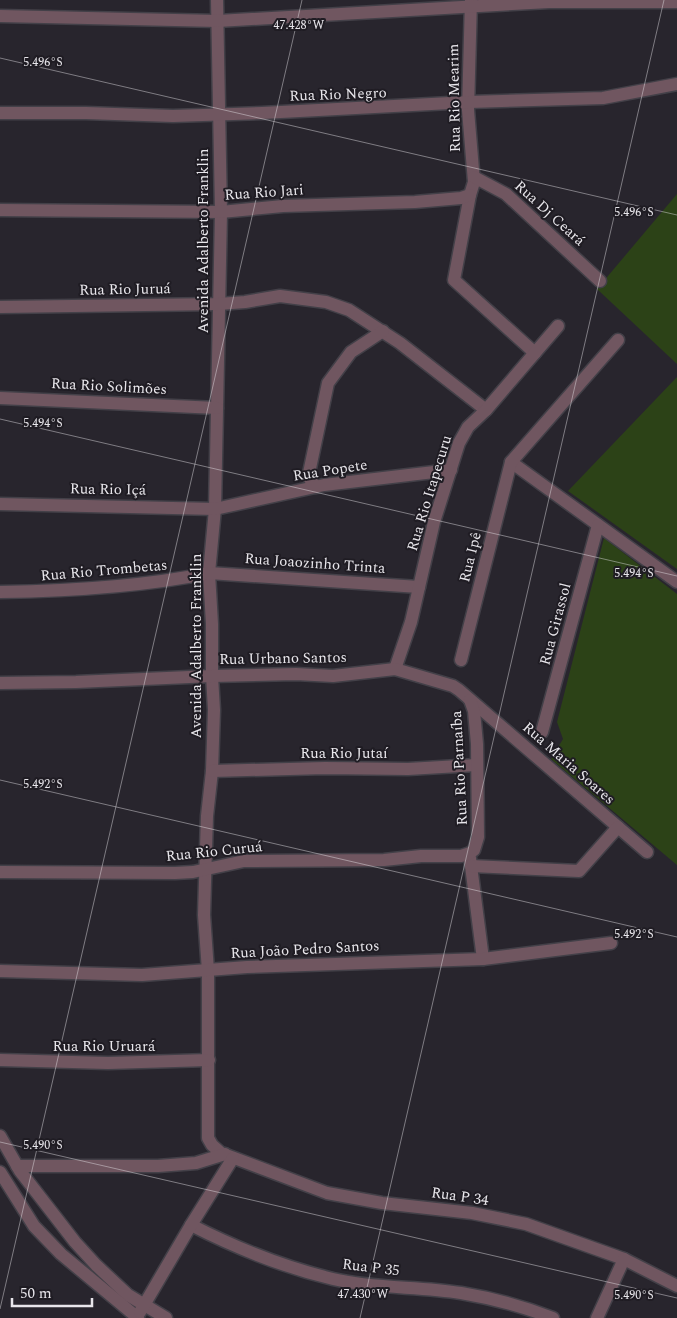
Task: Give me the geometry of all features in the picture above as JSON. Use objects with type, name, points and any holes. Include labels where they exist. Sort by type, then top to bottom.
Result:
[{"type":"street","name":"Avenida Adalberto Franklin","points":[[217,0],[222,212],[215,509],[209,573],[214,710],[212,771],[207,816],[204,915],[208,971],[208,1138],[212,1145],[229,1156]]},
{"type":"street","points":[[0,16],[218,21],[471,4],[677,2]]},
{"type":"street","name":"Rua Rio Mearim","points":[[471,4],[469,102],[470,144],[474,177],[454,280],[535,352]]},
{"type":"street","name":"Rua Rio Negro","points":[[0,113],[173,116],[396,108],[469,102],[603,98],[677,84]]},
{"type":"street","name":"Rua Dj Ceará","points":[[474,177],[506,194],[600,280]]},
{"type":"street","name":"Rua Rio Jari","points":[[0,210],[222,212],[283,206],[424,201],[461,198],[470,195]]},
{"type":"street","name":"Rua Rio Juruá","points":[[0,308],[219,304],[280,296],[326,302],[349,310],[383,331],[486,410]]},
{"type":"street","name":"Rua Rio Itapecuru","points":[[394,669],[411,622],[434,522],[463,436],[468,427],[486,410],[558,326]]},
{"type":"street","points":[[316,487],[310,479],[309,473],[328,383],[351,352],[383,331]]},
{"type":"street","points":[[618,340],[511,462],[677,582]]},
{"type":"street","name":"Rua Rio Solimões","points":[[0,398],[217,408]]},
{"type":"street","name":"Rua Ipê","points":[[461,660],[511,462]]},
{"type":"street","name":"Rua Popete","points":[[215,509],[316,487],[451,470]]},
{"type":"street","name":"Rua Rio Içá","points":[[0,504],[215,509]]},
{"type":"street","name":"Rua Girassol","points":[[542,732],[598,525]]},
{"type":"street","name":"Rua Joaozinho Trinta","points":[[209,573],[419,586]]},
{"type":"street","name":"Rua Rio Trombetas","points":[[0,592],[32,592],[116,586],[177,580],[209,573]]},
{"type":"street","name":"Rua Urbano Santos","points":[[0,683],[296,674],[333,676],[394,669],[453,686],[470,700]]},
{"type":"street","name":"Rua Rio Parnaíba","points":[[467,858],[474,850],[478,837],[474,711],[470,700]]},
{"type":"street","name":"Rua Maria Soares","points":[[470,700],[647,852]]},
{"type":"street","name":"Rua Rio Jutaí","points":[[212,771],[325,768],[408,769],[476,765]]},
{"type":"street","name":"Rua Rio Curuá","points":[[0,872],[175,873],[244,861],[384,860],[428,856],[467,858],[579,870],[618,827]]},
{"type":"street","points":[[467,858],[483,959]]},
{"type":"street","name":"Rua João Pedro Santos","points":[[0,971],[142,976],[247,967],[483,959],[610,943]]},
{"type":"street","name":"Rua Rio Uruará","points":[[0,1060],[108,1063],[209,1060]]},
{"type":"street","points":[[0,1136],[17,1166],[64,1229],[90,1259],[114,1284],[144,1306],[166,1318]]},
{"type":"street","points":[[17,1166],[158,1166],[196,1163],[229,1156]]},
{"type":"street","points":[[0,1172],[34,1226],[61,1254],[133,1316],[144,1306],[229,1156]]},
{"type":"street","name":"Rua P 34","points":[[229,1156],[327,1194],[382,1203],[472,1213],[526,1224],[624,1259],[677,1286]]},
{"type":"street","name":"Rua P 35","points":[[191,1224],[226,1243],[269,1260],[334,1280],[461,1293],[533,1311],[553,1318]]},
{"type":"street","points":[[597,1318],[624,1259]]},
{"type":"green space","points":[[677,194],[677,364],[597,289]]},
{"type":"green space","points":[[677,377],[677,569],[568,491]]},
{"type":"green space","points":[[604,538],[677,594],[677,865],[551,759],[563,739],[557,722]]}]
